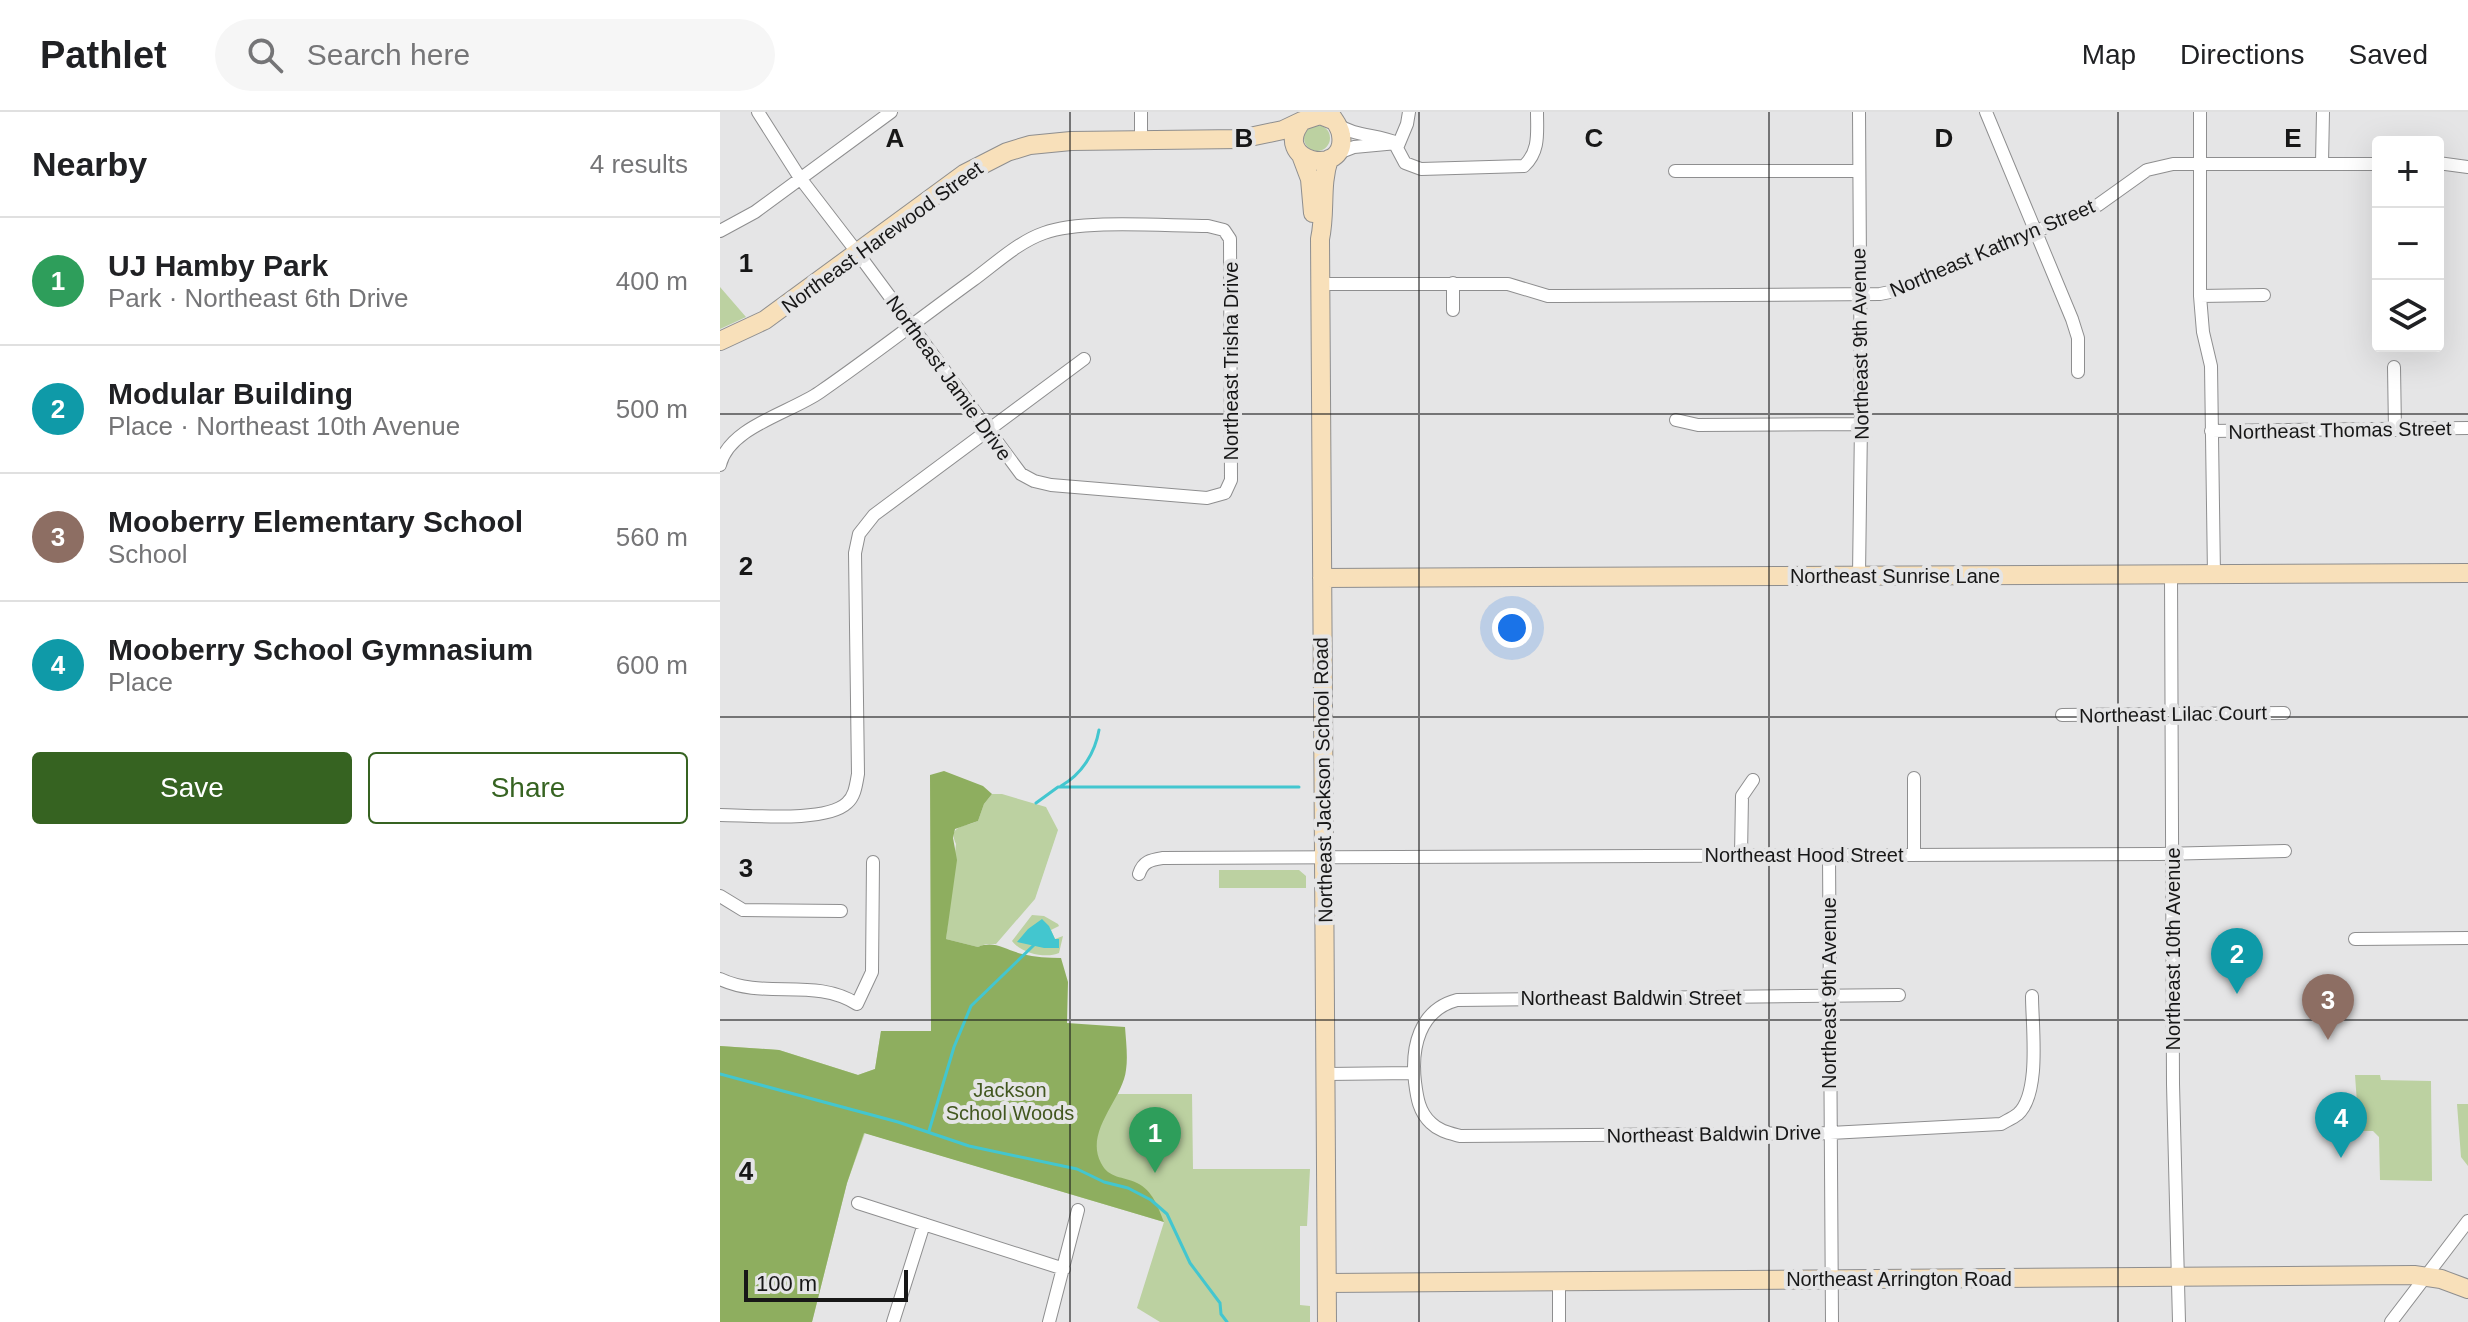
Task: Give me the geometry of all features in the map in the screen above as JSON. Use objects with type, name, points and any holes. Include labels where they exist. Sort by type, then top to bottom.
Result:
[{"type":"street","name":"Northeast Jamie Drive","points":[[758,112],[800,178],[1021,474],[1034,481],[1207,498],[1225,493]]},
{"type":"street","points":[[720,231],[755,212],[891,112]]},
{"type":"street","points":[[1141,112],[1141,140]]},
{"type":"street","points":[[1409,112],[1407,124],[1397,143],[1399,155],[1413,168],[1524,166],[1534,157],[1537,145],[1537,112]]},
{"type":"street","name":"Northeast 9th Avenue","points":[[1859,112],[1859,575]]},
{"type":"street","points":[[1986,112],[2072,319],[2078,338],[2078,372]]},
{"type":"street","points":[[2200,112],[2200,296],[2203,332],[2211,366],[2214,575]]},
{"type":"street","points":[[2322,163],[2323,112]]},
{"type":"street","points":[[1320,115],[1334,119],[1353,132],[1382,136],[1397,143],[1354,147],[1314,162],[1300,154],[1294,140],[1305,117],[1320,115]]},
{"type":"street","name":"Northeast Harewood Street","points":[[1240,139],[1283,130],[1305,117]]},
{"type":"street","points":[[1333,156],[1342,139],[1334,119]]},
{"type":"street","name":"Northeast Harewood Street","points":[[720,341],[765,320],[964,174],[1007,152],[1041,144],[1240,139],[1283,145],[1300,154]]},
{"type":"street","name":"Northeast Jackson School Road","points":[[1300,154],[1310,179],[1314,219],[1320,239]]},
{"type":"street","name":"Northeast Jackson School Road","points":[[1327,1322],[1320,239],[1324,219],[1323,179],[1333,156]]},
{"type":"street","name":"Northeast Kathryn Street","points":[[1320,284],[1515,284],[1538,293],[1561,296],[1858,295],[1895,291],[2098,205],[2147,170],[2173,164],[2372,164]]},
{"type":"street","points":[[2444,164],[2468,167]]},
{"type":"street","points":[[1675,171],[1859,171]]},
{"type":"street","name":"Northeast Trisha Drive","points":[[910,325],[1045,232],[1084,226],[1208,226],[1224,230],[1230,245],[1231,480],[1225,493]]},
{"type":"street","points":[[1453,283],[1453,310]]},
{"type":"street","points":[[2200,296],[2264,295]]},
{"type":"street","points":[[720,465],[726,449],[744,432],[818,394],[910,325]]},
{"type":"street","points":[[720,815],[816,814],[833,812],[847,804],[855,791],[858,774],[855,553],[859,534],[874,515],[1084,359]]},
{"type":"street","points":[[2394,367],[2395,430]]},
{"type":"street","points":[[1676,420],[1698,425],[1861,424]]},
{"type":"street","name":"Northeast Thomas Street","points":[[2211,431],[2468,428]]},
{"type":"street","name":"Northeast Sunrise Lane","points":[[1322,578],[2468,573]]},
{"type":"street","name":"Northeast 10th Avenue","points":[[2171,575],[2173,1084],[2179,1322]]},
{"type":"street","name":"Northeast Lilac Court","points":[[2062,715],[2284,713]]},
{"type":"street","points":[[1914,778],[1914,855]]},
{"type":"street","points":[[1741,855],[1742,796],[1753,780]]},
{"type":"street","name":"Northeast Hood Street","points":[[1139,874],[1141,867],[1149,860],[1163,858],[2285,851]]},
{"type":"street","name":"Northeast 9th Avenue","points":[[1829,855],[1832,1322]]},
{"type":"street","points":[[720,979],[747,988],[818,990],[842,996],[857,1004],[872,972],[873,862]]},
{"type":"street","points":[[720,896],[747,911],[841,911]]},
{"type":"street","points":[[2355,939],[2468,938]]},
{"type":"street","name":"Northeast Baldwin Street","points":[[1414,1073],[1414,1056],[1421,1028],[1435,1010],[1457,1000],[1899,995]]},
{"type":"street","name":"Northeast Baldwin Drive","points":[[1414,1073],[1417,1098],[1425,1116],[1440,1130],[1460,1136],[1830,1133],[1984,1127],[2001,1124],[2019,1114],[2028,1098],[2032,1081],[2032,996]]},
{"type":"street","points":[[1326,1074],[1414,1073]]},
{"type":"street","points":[[858,1203],[1064,1269]]},
{"type":"street","points":[[1049,1322],[1078,1210]]},
{"type":"street","points":[[2391,1322],[2468,1221]]},
{"type":"street","points":[[893,1322],[924,1224]]},
{"type":"street","name":"Northeast Arrington Road","points":[[1328,1283],[2426,1276],[2468,1289]]},
{"type":"street","points":[[1559,1282],[1559,1322]]},
{"type":"green space","points":[[1317,125],[1326,129],[1330,138],[1326,147],[1317,151],[1308,147],[1304,138],[1308,129]]},
{"type":"green space","points":[[720,287],[746,317],[720,329]]},
{"type":"green space","name":"Jackson School Woods","points":[[944,771],[983,786],[992,794],[984,804],[978,821],[955,829],[953,838],[957,860],[946,939],[978,947],[995,945],[1032,956],[1061,958],[1068,982],[1067,1023],[1125,1027],[1126,1070],[1101,1127],[1097,1151],[1108,1172],[1147,1190],[1164,1222],[864,1133],[847,1183],[812,1322],[720,1322],[720,1046],[779,1050],[858,1075],[875,1069],[881,1031],[931,1031],[930,775]]},
{"type":"green space","points":[[992,794],[1046,807],[1058,830],[1035,899],[996,944],[978,947],[946,939],[956,844],[954,833],[978,821],[984,804]]},
{"type":"green space","points":[[1219,870],[1299,870],[1306,876],[1306,888],[1219,888]]},
{"type":"green space","points":[[1032,915],[1044,916],[1058,924],[1051,930],[1055,939],[1063,936],[1059,953],[1034,954],[1012,941]]},
{"type":"green space","name":"Jackson School Woods","points":[[881,1031],[1035,1031],[1118,1094],[1192,1094],[1193,1169],[1310,1169],[1307,1226],[1300,1226],[1300,1305],[1310,1306],[1310,1322],[1160,1322],[1137,1308],[1164,1222],[865,1133],[847,1183],[812,1322],[720,1322],[720,1046],[779,1050],[858,1075],[875,1069]]},
{"type":"green space","points":[[2355,1075],[2380,1075],[2381,1080],[2431,1081],[2432,1181],[2380,1180],[2379,1137],[2373,1131],[2359,1131]]},
{"type":"green space","points":[[2457,1104],[2468,1104],[2468,1166],[2461,1157]]},
{"type":"water","points":[[1042,919],[1055,939],[1059,939],[1059,948],[1017,942],[1028,929]]},
{"type":"waterway","points":[[1061,786],[1086,762],[1099,730]]},
{"type":"waterway","points":[[1036,803],[1058,787],[1299,787]]},
{"type":"waterway","points":[[929,1131],[954,1047],[971,1006],[1034,945]]},
{"type":"waterway","points":[[720,1074],[898,1122],[969,1146],[1077,1169],[1104,1182],[1128,1188],[1151,1200],[1167,1214],[1190,1263],[1220,1303],[1221,1314],[1227,1322]]},
{"type":"place","name":"Modular Building","points":[[2237,994]]},
{"type":"place","name":"Mooberry Elementary School","points":[[2328,1040]]},
{"type":"place","name":"Mooberry School Gymnasium","points":[[2341,1158]]},
{"type":"place","name":"UJ Hamby Park","points":[[1155,1173]]}]
